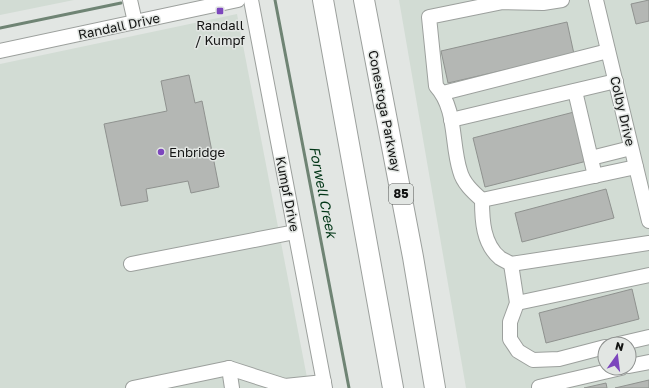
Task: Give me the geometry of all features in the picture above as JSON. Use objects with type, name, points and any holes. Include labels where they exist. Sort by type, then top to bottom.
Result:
[{"type":"highway","points":[[323,0],[393,388]]},
{"type":"highway","name":"Conestoga Parkway","points":[[364,0],[413,257],[435,388]]},
{"type":"street","points":[[130,0],[135,22]]},
{"type":"street","name":"Randall Drive","points":[[0,51],[238,0]]},
{"type":"street","name":"Kumpf Drive","points":[[251,0],[325,385]]},
{"type":"street","points":[[562,0],[543,3],[503,2],[429,17],[436,86],[443,93],[452,120],[460,172],[469,188],[482,200],[482,221],[489,245],[500,258],[511,264],[649,242]]},
{"type":"street","name":"Colby Drive","points":[[596,0],[649,221]]},
{"type":"street","points":[[443,93],[608,51]]},
{"type":"street","points":[[452,120],[616,81]]},
{"type":"street","points":[[576,91],[595,176]]},
{"type":"street","points":[[591,158],[631,148]]},
{"type":"street","points":[[482,200],[636,167]]},
{"type":"street","points":[[131,264],[295,232]]},
{"type":"street","points":[[511,264],[517,302],[510,322],[510,339],[518,351],[533,360],[559,358],[597,349]]},
{"type":"street","points":[[517,302],[649,275]]},
{"type":"street","points":[[637,340],[649,337]]},
{"type":"street","points":[[637,364],[649,362]]},
{"type":"street","points":[[133,388],[229,368],[285,387],[325,385]]},
{"type":"street","points":[[229,368],[232,388]]},
{"type":"street","points":[[539,387],[597,374]]},
{"type":"shaded area","points":[[0,0],[74,0],[0,15]]},
{"type":"shaded area","points":[[399,0],[649,0],[649,388],[466,388]]},
{"type":"shaded area","points":[[237,14],[309,388],[0,388],[0,64]]},
{"type":"building","points":[[649,0],[649,21],[636,24],[631,4]]},
{"type":"building","points":[[567,22],[574,54],[448,83],[441,51]]},
{"type":"building","name":"Enbridge","points":[[189,75],[195,103],[202,101],[219,187],[191,193],[188,181],[146,189],[148,201],[121,206],[104,124],[167,111],[161,81]]},
{"type":"building","points":[[574,112],[587,161],[485,187],[473,138]]},
{"type":"building","points":[[606,189],[614,218],[522,242],[515,213]]},
{"type":"building","points":[[632,289],[639,319],[546,343],[539,313]]},
{"type":"building","points":[[649,380],[649,388],[615,388]]},
{"type":"building","points":[[606,383],[607,388],[584,388]]},
{"type":"waterway","name":"Forwell Creek","points":[[275,0],[349,388]]},
{"type":"waterway","name":"Forwell Creek","points":[[0,28],[121,3]]},
{"type":"place","name":"Randall / Kumpf","points":[[220,11]]},
{"type":"place","name":"Enbridge","points":[[161,152]]}]
